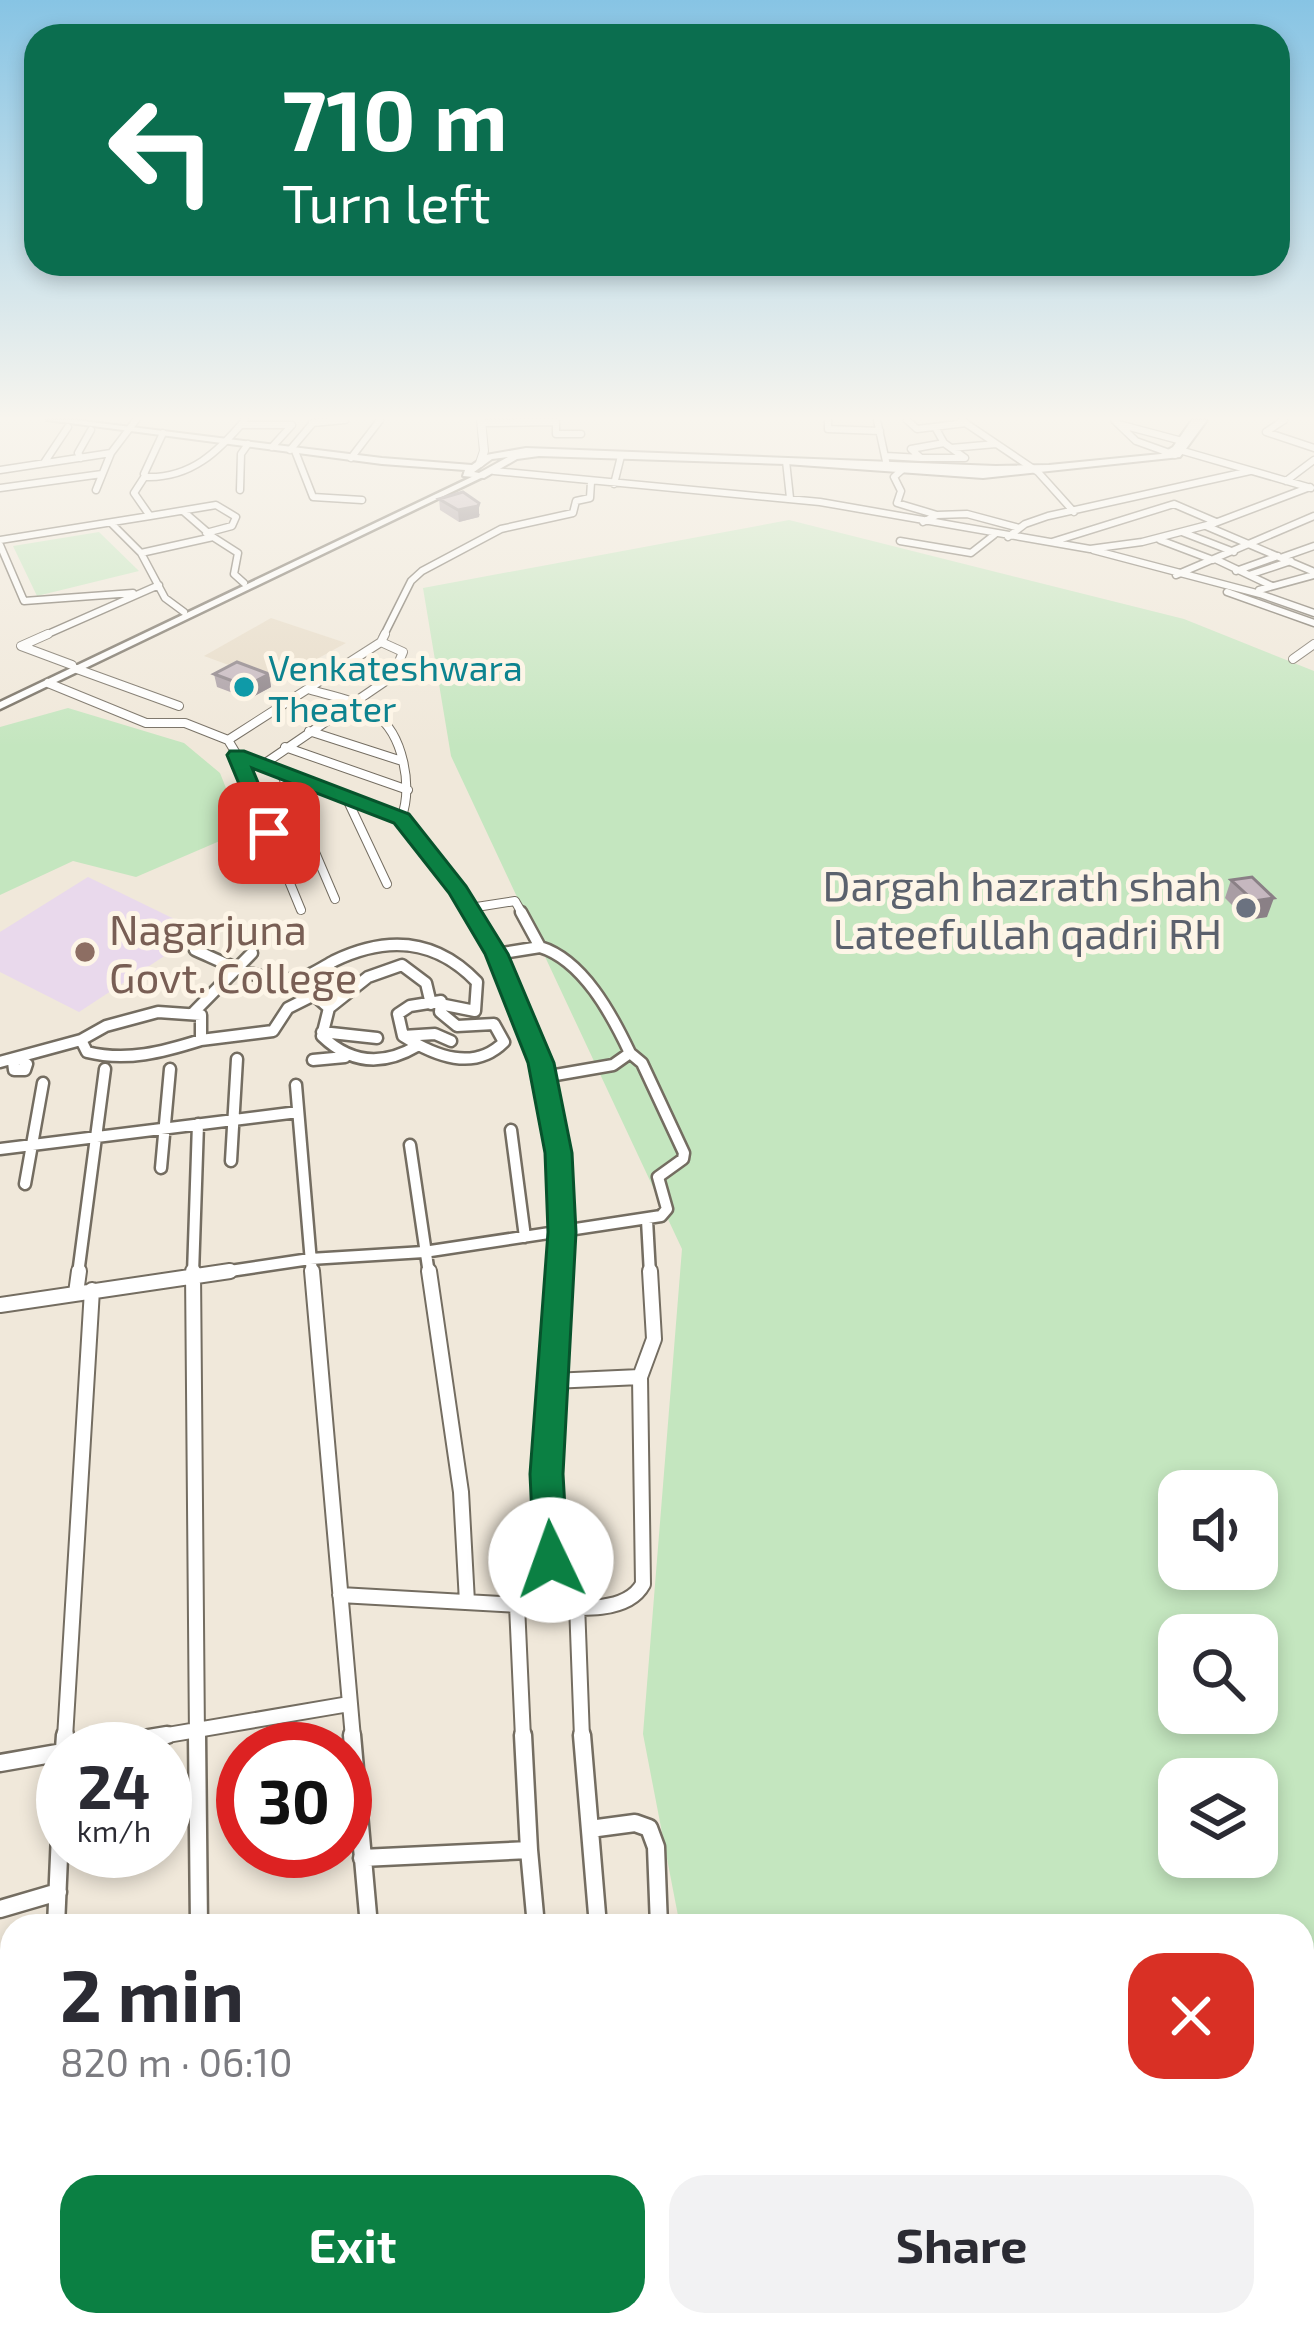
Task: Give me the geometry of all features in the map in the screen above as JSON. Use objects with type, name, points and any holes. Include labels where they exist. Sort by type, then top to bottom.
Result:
[{"type":"main road","points":[[0,703],[355,529]]},
{"type":"main road","points":[[0,703],[356,529]]},
{"type":"street","points":[[78,529],[0,543],[24,601],[145,592]]},
{"type":"street","points":[[117,529],[141,553],[165,598],[184,612]]},
{"type":"street","points":[[202,529],[238,553],[234,574],[244,584]]},
{"type":"street","points":[[141,553],[224,529]]},
{"type":"street","points":[[228,740],[381,642],[411,581],[501,529]]},
{"type":"street","points":[[961,529],[1090,549],[1314,613]]},
{"type":"street","points":[[1008,537],[1018,529]]},
{"type":"street","points":[[1048,543],[1093,529]]},
{"type":"street","points":[[1090,549],[1194,529]]},
{"type":"street","points":[[1214,529],[1313,573]]},
{"type":"street","points":[[1176,575],[1285,529]]},
{"type":"street","points":[[1182,532],[1234,552]]},
{"type":"street","points":[[900,541],[968,553],[994,535]]},
{"type":"street","points":[[1157,539],[1272,586]]},
{"type":"street","points":[[1247,575],[1314,546]]},
{"type":"street","points":[[1236,571],[1284,558]]},
{"type":"street","points":[[1253,592],[1313,573]]},
{"type":"street","points":[[159,585],[21,646],[179,706]]},
{"type":"street","points":[[1216,585],[1244,600],[1314,623]]},
{"type":"street","points":[[261,766],[393,676],[402,659],[399,648],[381,642]]},
{"type":"street","points":[[1293,659],[1314,644]]},
{"type":"street","points":[[48,683],[146,723],[185,723],[228,740],[301,910]]},
{"type":"street","points":[[311,690],[354,702],[388,722],[407,790],[401,819]]},
{"type":"street","points":[[309,731],[401,761]]},
{"type":"street","points":[[285,747],[407,790]]},
{"type":"street","points":[[237,755],[401,819],[470,908],[496,954],[544,1077],[559,1153],[562,1232],[546,1474],[553,1604]]},
{"type":"street","points":[[282,775],[335,899]]},
{"type":"street","points":[[346,797],[387,884]]},
{"type":"street","points":[[470,908],[515,902],[540,947]]},
{"type":"street","points":[[296,980],[376,944],[412,940],[454,957],[477,982],[475,1011],[435,1007],[410,1006],[398,1014],[403,1036],[454,1059],[489,1055],[504,1042],[494,1024],[488,1030],[457,1026],[435,1007],[426,983],[402,964],[368,977],[328,1008],[322,1032]]},
{"type":"street","points":[[0,1305],[310,1259],[424,1252],[647,1220],[667,1211],[658,1177],[684,1154],[642,1063],[630,1053],[573,965],[554,949],[496,954]]},
{"type":"street","points":[[196,950],[238,968],[296,980],[328,1008]]},
{"type":"street","points":[[194,1012],[252,953]]},
{"type":"street","points":[[81,1040],[87,1052],[110,1057],[153,1054],[201,1040],[273,1031],[289,1008],[314,995]]},
{"type":"street","points":[[0,1062],[158,1012],[201,1015],[201,1040]]},
{"type":"street","points":[[322,1032],[377,1038]]},
{"type":"street","points":[[322,1032],[351,1059]]},
{"type":"street","points":[[403,1036],[435,1034],[452,1041]]},
{"type":"street","points":[[349,1037],[351,1059]]},
{"type":"street","points":[[313,1060],[400,1056],[417,1046]]},
{"type":"street","points":[[544,1077],[613,1065],[630,1053]]},
{"type":"street","points":[[231,1161],[237,1059]]},
{"type":"street","points":[[65,1722],[84,1292],[105,1069]]},
{"type":"street","points":[[161,1168],[170,1069]]},
{"type":"street","points":[[25,1184],[43,1082]]},
{"type":"street","points":[[296,1085],[351,1722]]},
{"type":"street","points":[[0,1149],[298,1112]]},
{"type":"street","points":[[198,1124],[193,1276],[199,1914]]},
{"type":"street","points":[[511,1130],[525,1237]]},
{"type":"street","points":[[410,1145],[461,1492],[467,1602]]},
{"type":"street","points":[[340,1595],[517,1605],[618,1605],[636,1598],[643,1584],[640,1377],[654,1339],[647,1220]]},
{"type":"street","points":[[552,1381],[640,1377]]},
{"type":"street","points":[[577,1604],[597,1914]]},
{"type":"street","points":[[517,1605],[535,1914]]},
{"type":"street","points":[[192,1729],[349,1704]]},
{"type":"street","points":[[0,1763],[36,1756]]},
{"type":"street","points":[[590,1829],[635,1823],[649,1828],[656,1847],[658,1914]]},
{"type":"street","points":[[372,1858],[530,1850]]},
{"type":"street","points":[[57,1914],[59,1878]]},
{"type":"street","points":[[364,1878],[367,1914]]},
{"type":"street","points":[[0,1909],[58,1892]]},
{"type":"shaded area","points":[[271,618],[346,643],[275,682],[204,656]]},
{"type":"shaded area","name":"Nagarjuna Govt. College","points":[[88,877],[201,932],[79,1012],[0,972],[0,932]]},
{"type":"green space","points":[[741,529],[825,529],[1184,619],[1314,671],[1314,1914],[678,1914],[643,1734],[682,1249],[451,756],[423,588]]},
{"type":"green space","points":[[99,532],[139,571],[37,596],[13,546]]},
{"type":"green space","points":[[68,708],[184,743],[220,773],[243,831],[136,877],[73,861],[0,895],[0,727]]},
{"type":"building","points":[[237,662],[269,674],[246,686],[214,674]]},
{"type":"building","points":[[1252,877],[1274,898],[1254,901],[1231,880]]},
{"type":"place","name":"Venkateshwara Theater","points":[[244,687]]},
{"type":"place","name":"Dargah hazrath shah Lateefullah qadri RH","points":[[1246,908]]},
{"type":"place","name":"Nagarjuna Govt. College","points":[[85,952]]},
{"type":"route","points":[[269,833],[237,755],[380,809],[411,827],[458,890],[496,954],[541,1063],[559,1153],[562,1232],[546,1474],[551,1560]]}]
